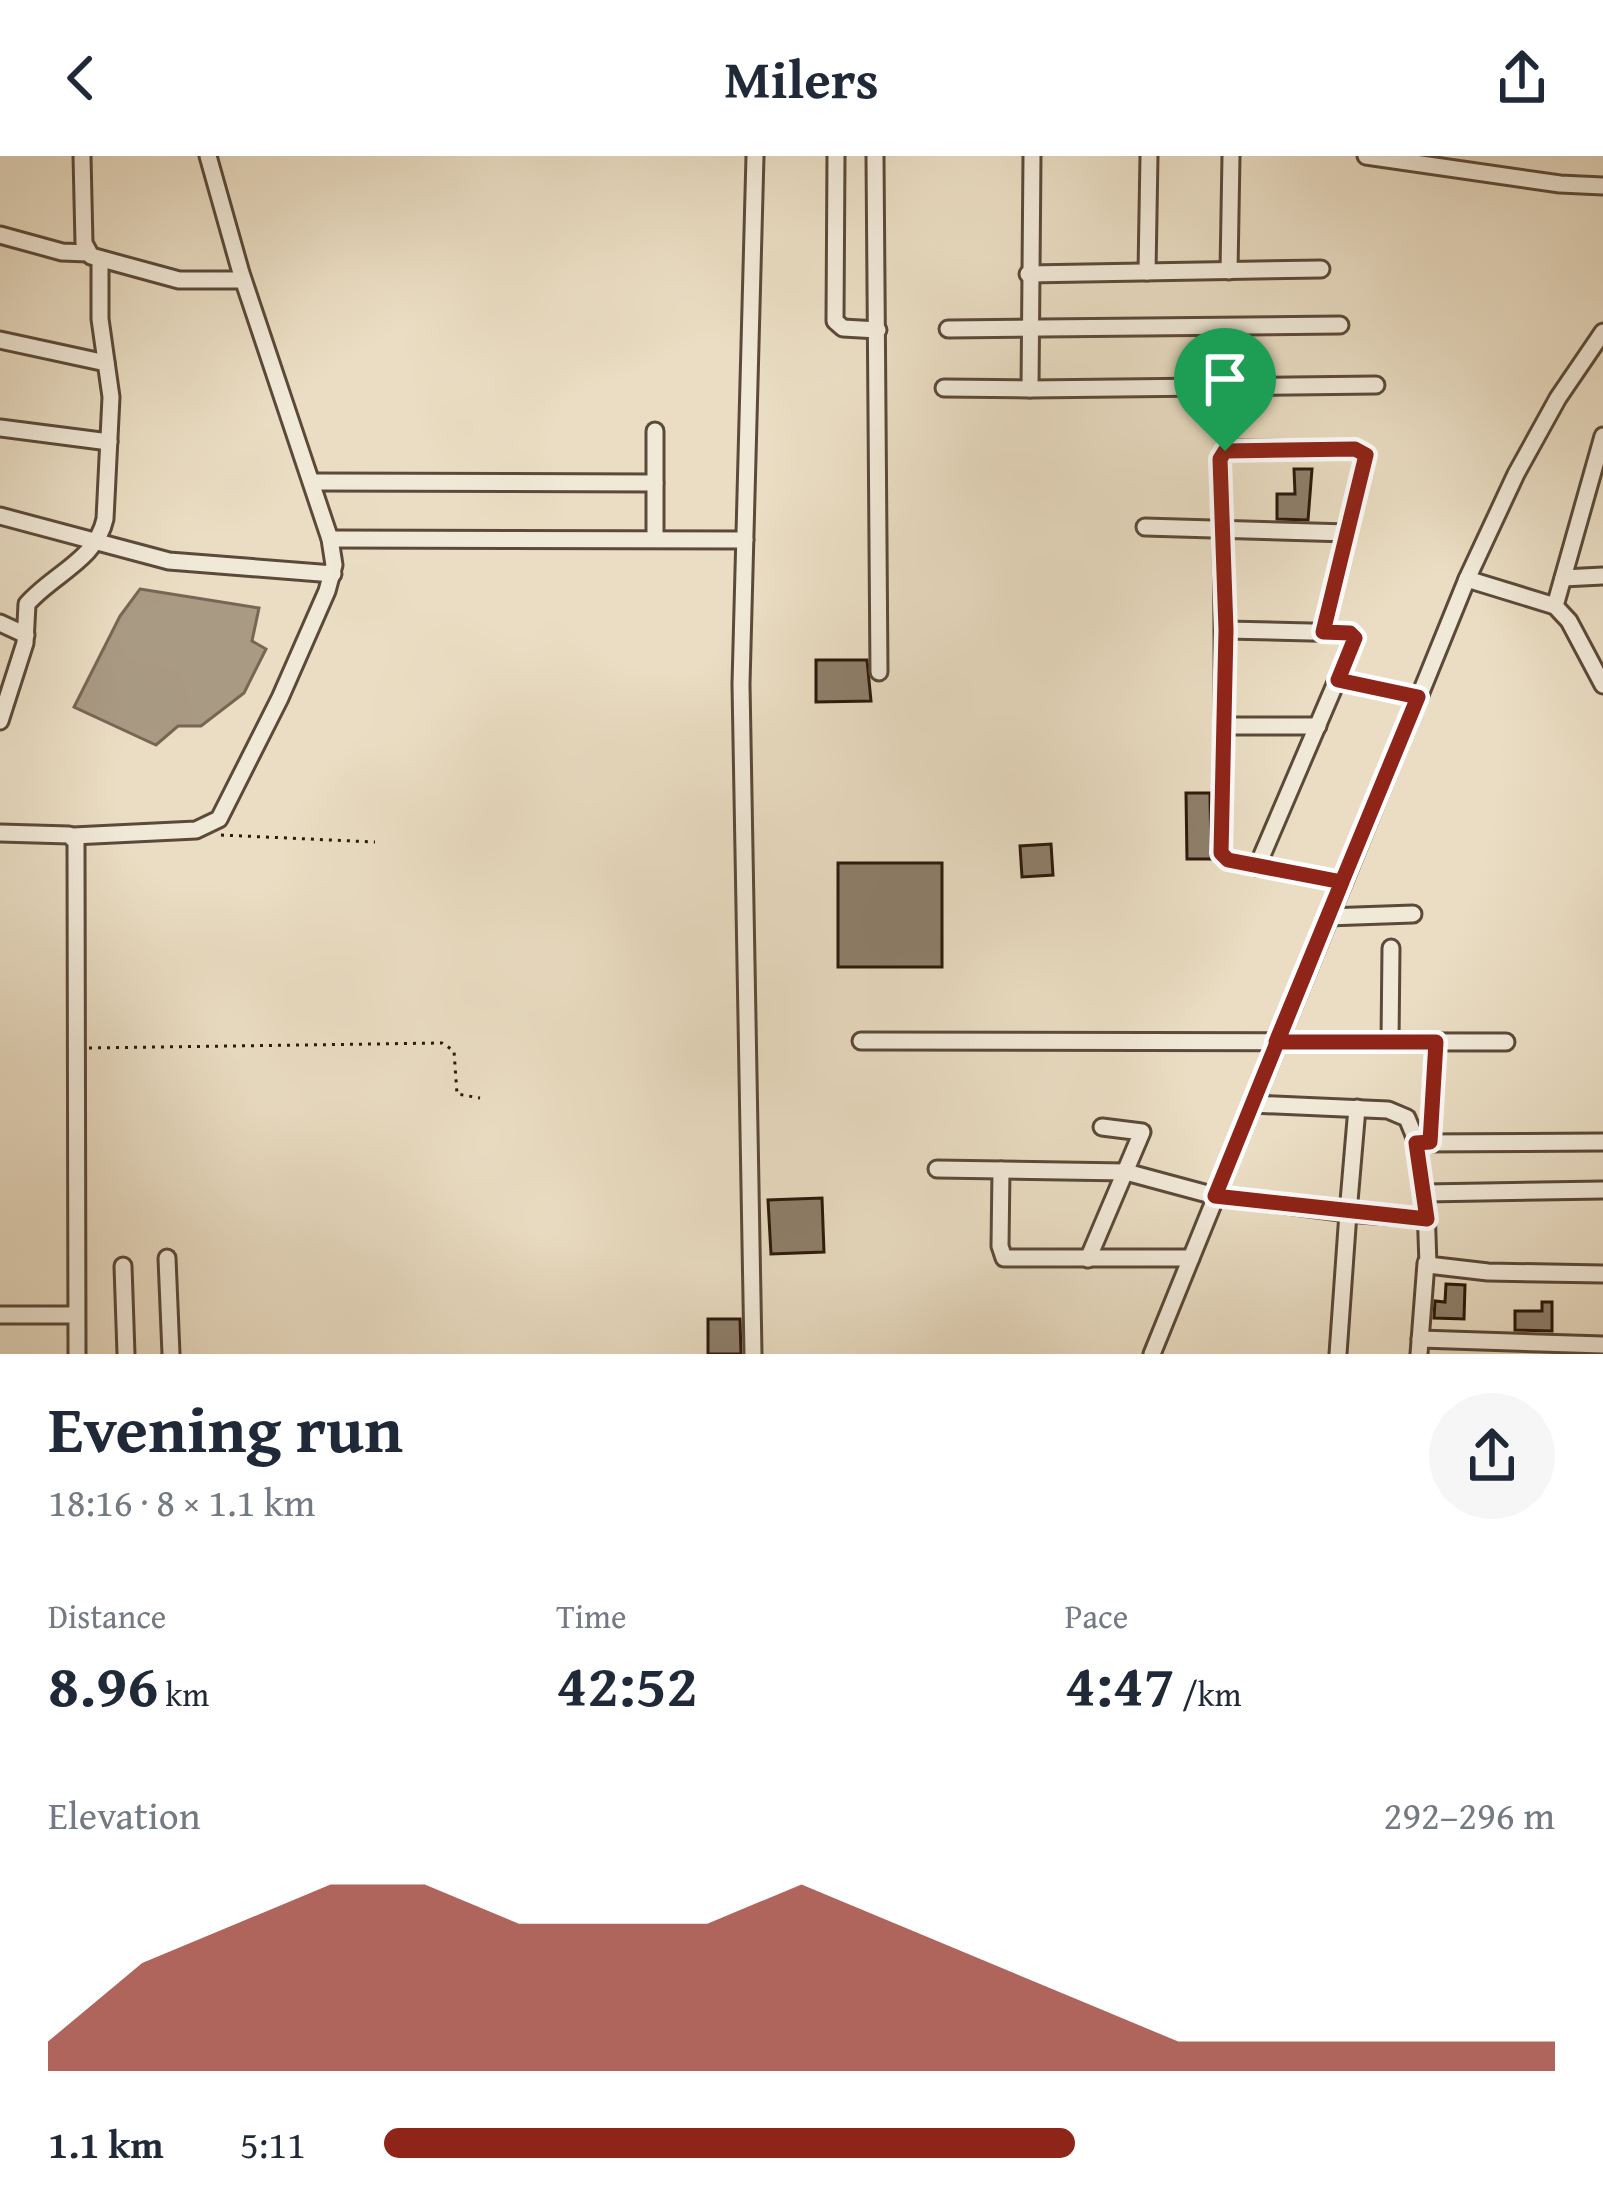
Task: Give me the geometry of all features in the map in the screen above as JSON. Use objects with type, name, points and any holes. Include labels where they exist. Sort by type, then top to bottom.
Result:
[{"type":"street","points":[[0,721],[26,635],[27,604],[98,540],[105,519],[111,397],[94,257],[84,243],[82,156]]},
{"type":"street","points":[[0,832],[73,836],[208,827],[224,812],[333,574],[330,539],[243,280],[208,156]]},
{"type":"street","points":[[753,1354],[741,683],[755,156]]},
{"type":"street","points":[[836,156],[835,321],[843,328],[878,330]]},
{"type":"street","points":[[875,156],[879,672]]},
{"type":"street","points":[[1030,389],[1032,156]]},
{"type":"street","points":[[1147,272],[1149,156]]},
{"type":"street","points":[[1229,271],[1231,156]]},
{"type":"street","points":[[1366,156],[1603,186]]},
{"type":"street","points":[[1496,156],[1496,174]]},
{"type":"street","points":[[0,236],[179,280],[243,280]]},
{"type":"street","points":[[1028,274],[1321,269]]},
{"type":"street","points":[[948,329],[1340,325]]},
{"type":"street","points":[[0,340],[106,363]]},
{"type":"street","points":[[1152,1354],[1467,579],[1558,398],[1600,343]]},
{"type":"street","points":[[944,388],[1376,385]]},
{"type":"street","points":[[0,428],[109,442]]},
{"type":"street","points":[[655,431],[655,539]]},
{"type":"street","points":[[1555,606],[1594,491],[1603,436]]},
{"type":"street","points":[[1323,632],[1366,461],[1364,453],[1355,449],[1225,451],[1220,459],[1226,630],[1221,853],[1228,860],[1257,867],[1342,882]]},
{"type":"street","points":[[312,482],[655,483]]},
{"type":"street","points":[[0,516],[169,561],[333,574]]},
{"type":"street","points":[[1145,527],[1348,533]]},
{"type":"street","points":[[330,539],[745,540]]},
{"type":"street","points":[[1563,578],[1603,576]]},
{"type":"street","points":[[1467,579],[1555,606],[1597,664],[1603,686]]},
{"type":"street","points":[[0,623],[26,635]]},
{"type":"street","points":[[1226,630],[1350,633],[1355,638],[1257,867]]},
{"type":"street","points":[[1338,680],[1418,697]]},
{"type":"street","points":[[1224,726],[1318,726]]},
{"type":"street","points":[[73,836],[77,1354]]},
{"type":"street","points":[[1327,917],[1413,914]]},
{"type":"street","points":[[1390,1042],[1391,948]]},
{"type":"street","points":[[861,1041],[1506,1042]]},
{"type":"street","points":[[1436,1042],[1423,1142],[1427,1219],[1420,1347],[1603,1345]]},
{"type":"street","points":[[1252,1104],[1357,1108],[1404,1116],[1423,1142]]},
{"type":"street","points":[[1338,1354],[1357,1108]]},
{"type":"street","points":[[1088,1259],[1142,1131],[1102,1126]]},
{"type":"street","points":[[1423,1142],[1603,1142]]},
{"type":"street","points":[[937,1169],[1126,1172],[1215,1196],[1427,1219]]},
{"type":"street","points":[[1001,1170],[1004,1258],[1191,1258]]},
{"type":"street","points":[[1425,1193],[1603,1190]]},
{"type":"street","points":[[167,1258],[171,1354]]},
{"type":"street","points":[[1426,1263],[1488,1272],[1603,1274]]},
{"type":"street","points":[[123,1266],[126,1354]]},
{"type":"street","points":[[0,1315],[76,1315]]},
{"type":"path","points":[[208,827],[224,836],[375,842]]},
{"type":"path","points":[[74,1048],[442,1043],[454,1051],[457,1094],[480,1098]]},
{"type":"shaded area","points":[[140,589],[259,608],[252,641],[266,649],[244,693],[201,726],[178,726],[156,745],[74,707],[120,616]]},
{"type":"building","points":[[1294,469],[1312,469],[1308,520],[1277,519],[1277,494],[1295,494]]},
{"type":"building","points":[[816,660],[867,660],[871,701],[816,702]]},
{"type":"building","points":[[1186,793],[1210,793],[1211,859],[1187,859]]},
{"type":"building","points":[[1051,844],[1053,875],[1022,877],[1020,846]]},
{"type":"building","points":[[838,863],[942,863],[942,967],[838,967]]},
{"type":"building","points":[[822,1198],[824,1252],[771,1254],[768,1200]]},
{"type":"building","points":[[1446,1284],[1465,1285],[1464,1319],[1434,1318],[1435,1301],[1445,1302]]},
{"type":"building","points":[[1542,1302],[1552,1302],[1552,1331],[1515,1330],[1515,1311],[1542,1311]]},
{"type":"building","points":[[708,1319],[740,1319],[741,1354],[708,1354]]},
{"type":"route","points":[[1225,451],[1220,459],[1226,630],[1221,853],[1228,860],[1257,867],[1342,882],[1276,1042],[1215,1196],[1427,1219],[1416,1143],[1430,1142],[1436,1042],[1276,1042],[1418,697],[1338,680],[1355,638],[1350,633],[1323,632],[1366,455],[1355,449],[1225,451]]}]
